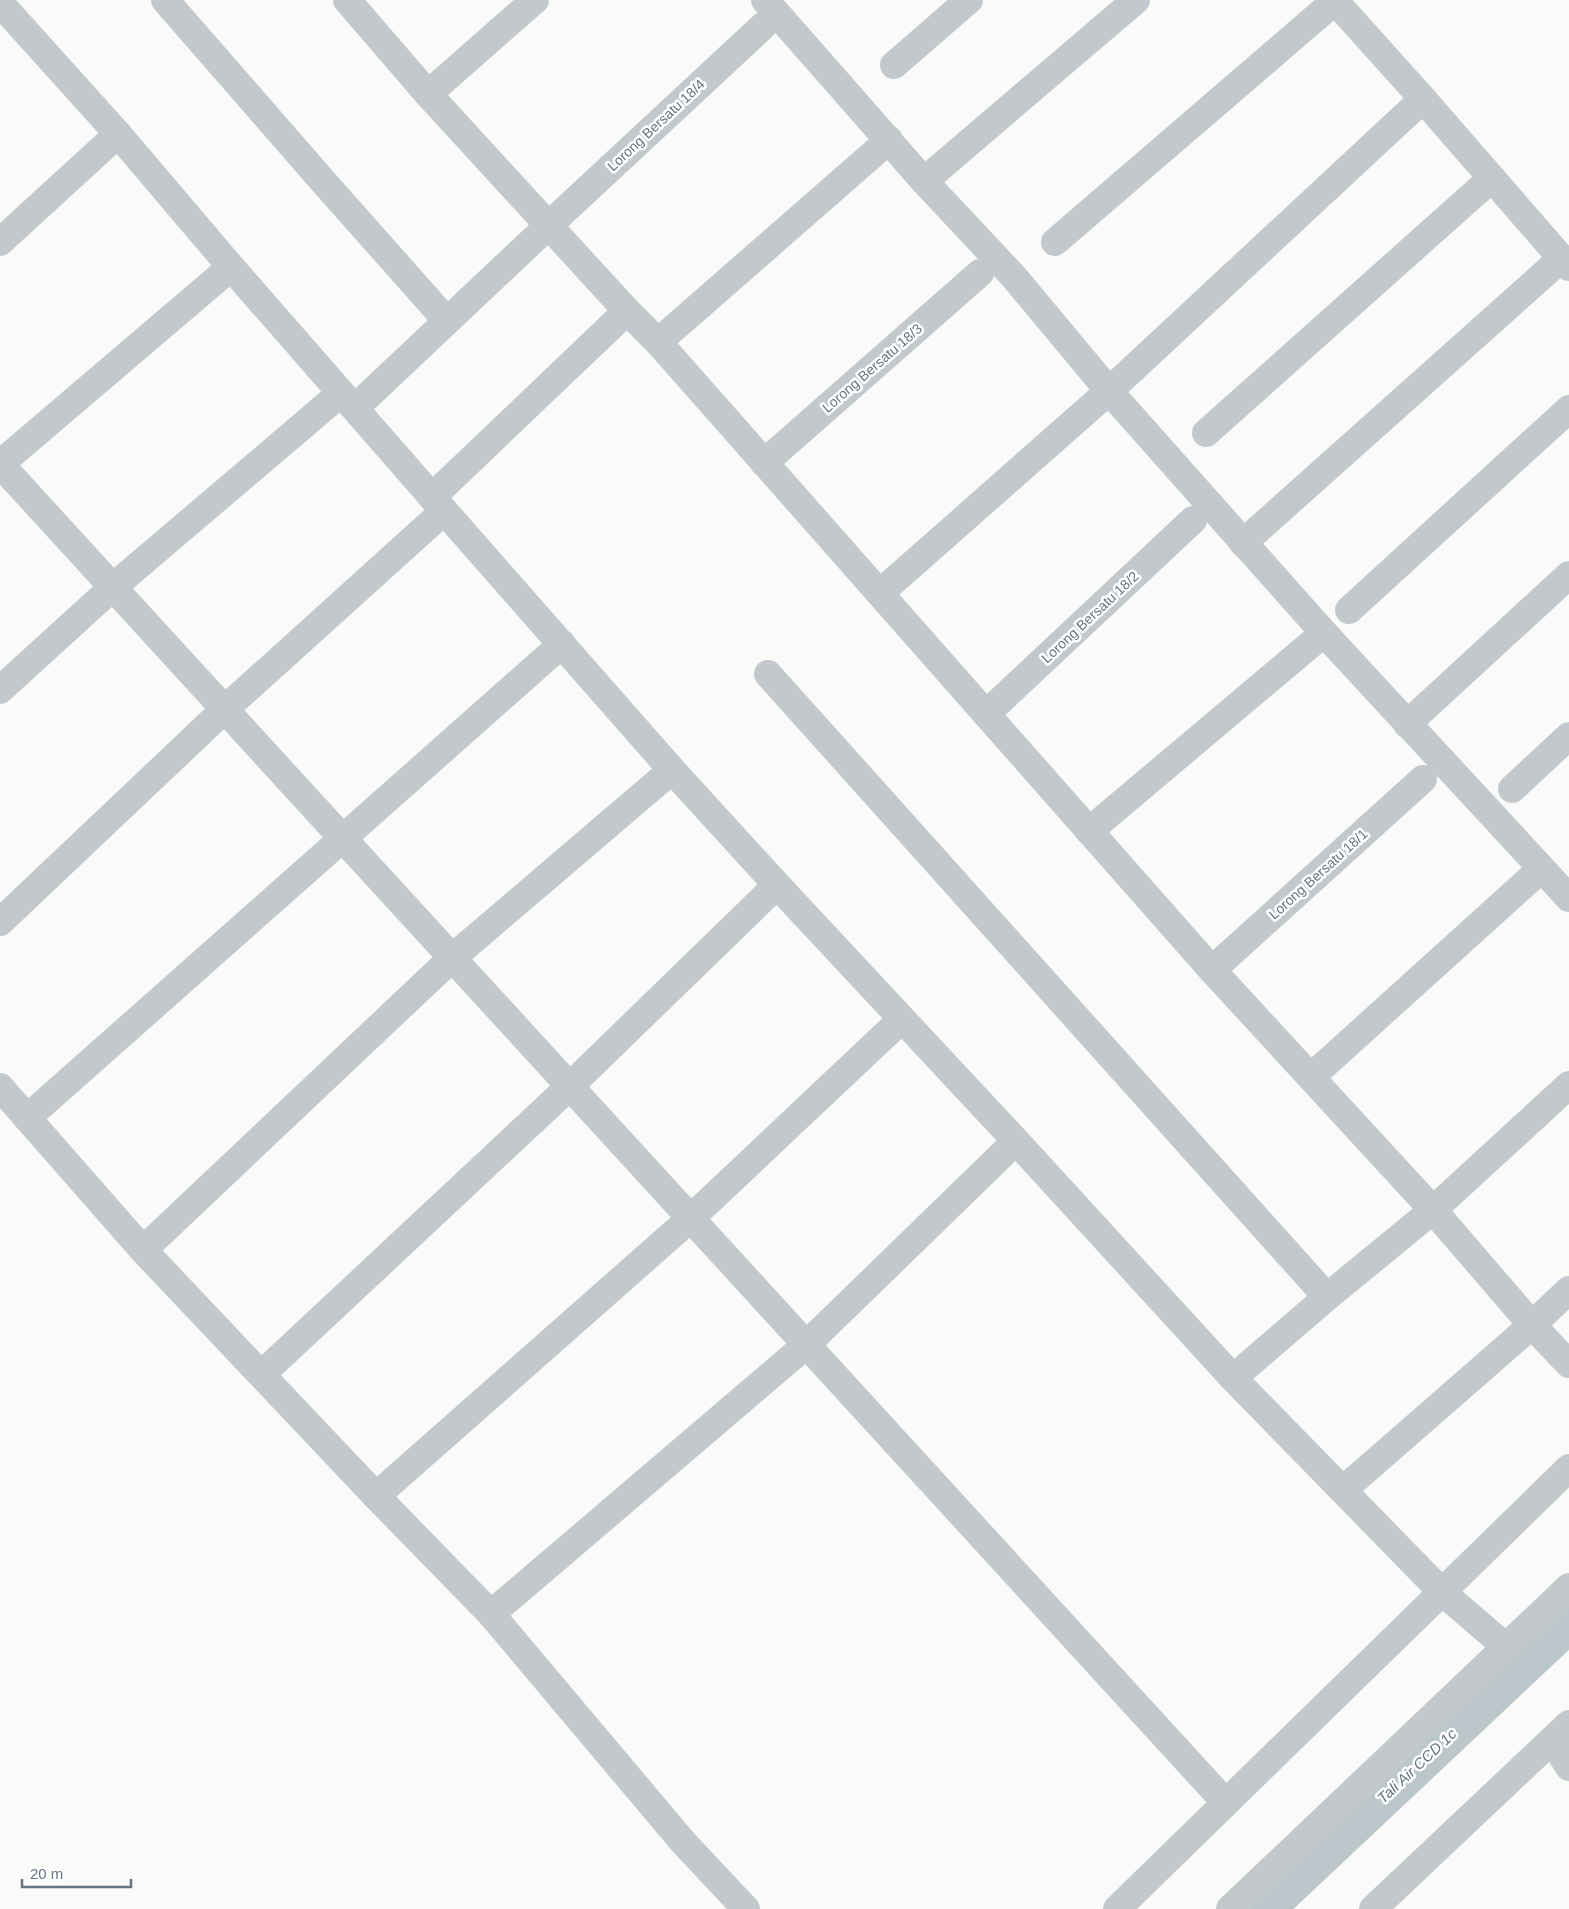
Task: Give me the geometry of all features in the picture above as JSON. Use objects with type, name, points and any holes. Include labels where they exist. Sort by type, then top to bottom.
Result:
[{"type":"street","points":[[165,0],[447,321]]},
{"type":"street","points":[[347,0],[428,94],[627,311],[658,342],[1212,970],[1433,1210],[1532,1325],[1569,1364]]},
{"type":"street","points":[[428,94],[535,0]]},
{"type":"street","points":[[894,65],[969,0]]},
{"type":"street","points":[[924,181],[1136,0]]},
{"type":"street","points":[[1055,242],[1334,1],[1423,99],[1565,263],[1243,543]]},
{"type":"street","points":[[764,13],[889,140],[924,181],[1014,277],[1109,391],[1243,543],[1406,724],[1569,898]]},
{"type":"street","name":"Lorong Bersatu 18/4","points":[[0,690],[113,588],[447,321],[549,225],[764,13]]},
{"type":"street","points":[[4,14],[118,134],[231,267],[438,504],[672,770],[777,886],[1016,1141],[1233,1378],[1442,1592],[1506,1647]]},
{"type":"street","points":[[880,593],[1109,391],[1423,99]]},
{"type":"street","points":[[0,242],[118,134]]},
{"type":"street","points":[[658,342],[889,140]]},
{"type":"street","points":[[1206,433],[1492,178]]},
{"type":"street","points":[[231,267],[0,464],[1226,1803]]},
{"type":"street","name":"Lorong Bersatu 18/3","points":[[764,463],[980,274]]},
{"type":"street","points":[[0,922],[438,504],[627,311]]},
{"type":"street","points":[[1349,610],[1569,408]]},
{"type":"street","name":"Lorong Bersatu 18/2","points":[[986,714],[1193,520]]},
{"type":"street","points":[[1406,724],[1569,575]]},
{"type":"street","points":[[1089,832],[1324,633]]},
{"type":"street","points":[[27,1118],[562,644]]},
{"type":"street","points":[[768,674],[1326,1298]]},
{"type":"street","points":[[1512,790],[1569,736]]},
{"type":"street","points":[[143,1250],[452,958],[672,770]]},
{"type":"street","name":"Lorong Bersatu 18/1","points":[[1212,970],[1423,779]]},
{"type":"street","points":[[1311,1077],[1541,869]]},
{"type":"street","points":[[262,1374],[570,1086],[777,886]]},
{"type":"street","points":[[376,1496],[691,1218],[901,1020]]},
{"type":"street","points":[[1233,1378],[1433,1210],[1569,1085]]},
{"type":"street","points":[[0,1087],[143,1250],[490,1614],[683,1842],[746,1909]]},
{"type":"street","points":[[490,1614],[806,1345],[1016,1141]]},
{"type":"street","points":[[1343,1490],[1532,1325],[1569,1290]]},
{"type":"street","points":[[1117,1909],[1569,1468]]},
{"type":"street","points":[[1230,1909],[1569,1587]]},
{"type":"street","points":[[1373,1909],[1560,1732],[1569,1767]]},
{"type":"waterway","name":"Tali Air CCD 1c","points":[[1265,1909],[1569,1623]]}]
